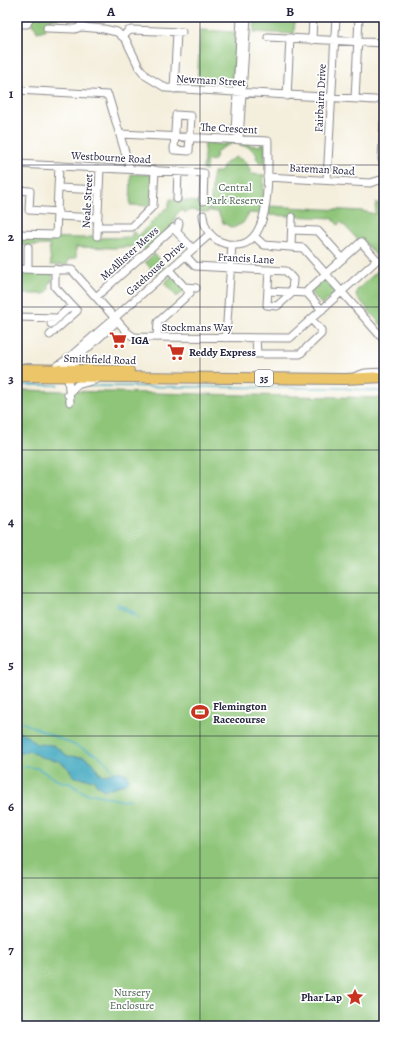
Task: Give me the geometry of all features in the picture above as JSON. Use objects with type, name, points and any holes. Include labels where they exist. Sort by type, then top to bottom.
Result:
[{"type":"highway","name":"Smithfield Road","points":[[17,369],[53,369],[80,377],[103,378],[182,376],[347,379],[384,377]]},
{"type":"highway","name":"Smithfield Road","points":[[17,376],[134,371],[182,376]]},
{"type":"highway","name":"Smithfield Road","points":[[347,379],[384,383]]},
{"type":"street","points":[[81,17],[81,27]]},
{"type":"street","points":[[240,93],[241,17]]},
{"type":"street","points":[[237,139],[247,17]]},
{"type":"street","points":[[312,40],[313,17]]},
{"type":"street","name":"Fairbairn Drive","points":[[327,180],[336,17]]},
{"type":"street","points":[[355,99],[359,17]]},
{"type":"street","points":[[17,24],[29,20]]},
{"type":"street","points":[[48,28],[75,29],[81,27],[109,29],[123,37],[128,31],[132,30],[180,32],[174,90]]},
{"type":"street","name":"Newman Street","points":[[123,37],[146,76],[156,83],[174,90],[375,100]]},
{"type":"street","points":[[268,37],[384,43]]},
{"type":"street","points":[[287,96],[290,38]]},
{"type":"street","points":[[17,90],[108,95],[130,169]]},
{"type":"street","points":[[176,115],[191,116],[190,151],[174,150],[174,136],[176,115]]},
{"type":"street","points":[[384,122],[382,159],[384,167]]},
{"type":"street","name":"The Crescent","points":[[120,134],[190,136],[268,141],[266,211],[259,229],[254,236]]},
{"type":"street","name":"Westbourne Road","points":[[17,164],[204,173],[202,201]]},
{"type":"street","points":[[17,234],[56,235],[59,166]]},
{"type":"street","name":"Neale Street","points":[[97,236],[100,168]]},
{"type":"street","points":[[97,227],[132,227],[153,206],[155,170]]},
{"type":"street","points":[[177,199],[178,171]]},
{"type":"street","points":[[376,182],[384,176]]},
{"type":"street","name":"Bateman Road","points":[[267,177],[370,183],[384,179]]},
{"type":"street","points":[[59,188],[99,190]]},
{"type":"street","points":[[17,190],[30,191],[29,210],[97,218]]},
{"type":"street","points":[[203,215],[204,222],[210,234],[220,241],[240,244],[254,236],[264,245],[303,248],[384,340]]},
{"type":"street","points":[[291,247],[292,217]]},
{"type":"street","points":[[177,231],[179,223]]},
{"type":"street","name":"McAllister Mews","points":[[96,297],[174,228],[193,250]]},
{"type":"street","points":[[292,230],[318,232],[343,259],[306,293]]},
{"type":"street","name":"Gatehouse Drive","points":[[53,369],[114,324],[115,319],[210,234]]},
{"type":"street","name":"Stockmans Way","points":[[17,269],[55,269],[72,271],[133,337],[290,338],[377,260],[361,242],[343,259]]},
{"type":"street","points":[[226,338],[232,244]]},
{"type":"street","points":[[28,247],[28,269]]},
{"type":"street","name":"Francis Lane","points":[[186,256],[195,266],[286,271],[293,279],[292,292]]},
{"type":"street","points":[[53,320],[50,338],[77,311],[55,287],[55,269]]},
{"type":"street","points":[[268,270],[267,305],[277,306],[292,292]]},
{"type":"street","points":[[157,337],[158,322],[190,293],[170,271]]},
{"type":"street","points":[[185,287],[196,288]]},
{"type":"street","points":[[268,291],[306,293],[322,310]]},
{"type":"street","points":[[17,318],[53,320],[71,306]]},
{"type":"street","points":[[256,338],[256,352],[258,354],[300,354],[321,334],[321,330],[311,319]]},
{"type":"street","name":"Gatehouse Drive","points":[[70,373],[77,358],[96,337]]},
{"type":"street","points":[[70,357],[68,362],[70,373],[68,394],[70,402]]},
{"type":"street","points":[[347,379],[363,373],[384,372]]},
{"type":"street","points":[[68,394],[77,385],[103,378]]},
{"type":"green space","points":[[32,17],[58,17],[58,19],[51,19],[50,23],[46,24],[45,30],[37,32],[35,27],[32,25]]},
{"type":"green space","points":[[255,17],[295,17],[294,34],[254,32]]},
{"type":"green space","points":[[200,30],[236,32],[233,88],[197,88]]},
{"type":"green space","points":[[205,140],[211,141],[211,143],[225,145],[225,141],[233,141],[232,144],[223,147],[216,153],[217,155],[213,161],[207,160],[206,171],[203,170]]},
{"type":"green space","points":[[240,142],[249,142],[249,145],[260,146],[261,143],[265,144],[265,164],[260,163],[256,157],[257,155],[249,147],[239,145]]},
{"type":"green space","name":"Central Park Reserve","points":[[236,157],[246,163],[251,174],[264,175],[263,214],[249,213],[243,223],[233,228],[223,223],[218,212],[210,211],[213,172],[221,172],[225,163]]},
{"type":"green space","points":[[131,174],[153,175],[150,206],[130,205]]},
{"type":"green space","points":[[170,199],[209,203],[208,213],[190,210],[186,213],[181,210],[176,215],[173,226],[146,251],[141,246],[114,248],[76,247],[76,258],[69,259],[67,265],[51,265],[49,245],[17,246],[17,237],[88,238],[91,236],[101,240],[101,238],[131,237],[133,231],[138,236],[165,209],[168,208]]},
{"type":"green space","points":[[376,203],[378,203],[384,214],[384,220],[376,229],[384,237],[384,265],[362,239],[359,241],[341,222],[338,225],[332,218],[269,215],[269,206],[362,211],[375,214]]},
{"type":"green space","points":[[154,254],[165,266],[156,274],[145,262]]},
{"type":"green space","points":[[384,265],[384,328],[356,296],[357,290]]},
{"type":"green space","points":[[17,272],[53,273],[52,282],[49,282],[49,290],[44,294],[17,294]]},
{"type":"green space","points":[[172,276],[185,290],[177,297],[164,283]]},
{"type":"green space","points":[[324,279],[336,292],[322,305],[310,292]]},
{"type":"green space","name":"Flemington Racecourse","points":[[17,390],[384,398],[384,1026],[17,1026]]},
{"type":"water","points":[[17,731],[26,735],[36,744],[53,745],[68,756],[84,757],[93,763],[99,773],[104,775],[120,771],[126,774],[129,779],[124,784],[104,790],[97,785],[94,780],[75,777],[67,767],[59,761],[41,757],[29,751],[17,754]]},
{"type":"waterway","points":[[17,388],[20,385],[58,385]]},
{"type":"waterway","points":[[88,386],[343,388],[384,392]]},
{"type":"waterway","points":[[117,603],[135,613]]},
{"type":"waterway","points":[[117,606],[139,618]]},
{"type":"waterway","points":[[17,720],[97,755],[106,762],[115,773]]},
{"type":"waterway","points":[[17,766],[37,768],[59,781],[69,783],[86,794],[94,794],[123,801],[130,799]]},
{"type":"place","name":"IGA","points":[[118,340]]},
{"type":"place","name":"Reddy Express","points":[[176,352]]},
{"type":"place","name":"Flemington Racecourse","points":[[200,712]]},
{"type":"place","name":"Phar Lap","points":[[355,997]]},
{"type":"park label","name":"Nursery Enclosure","points":[[132,998]]}]
